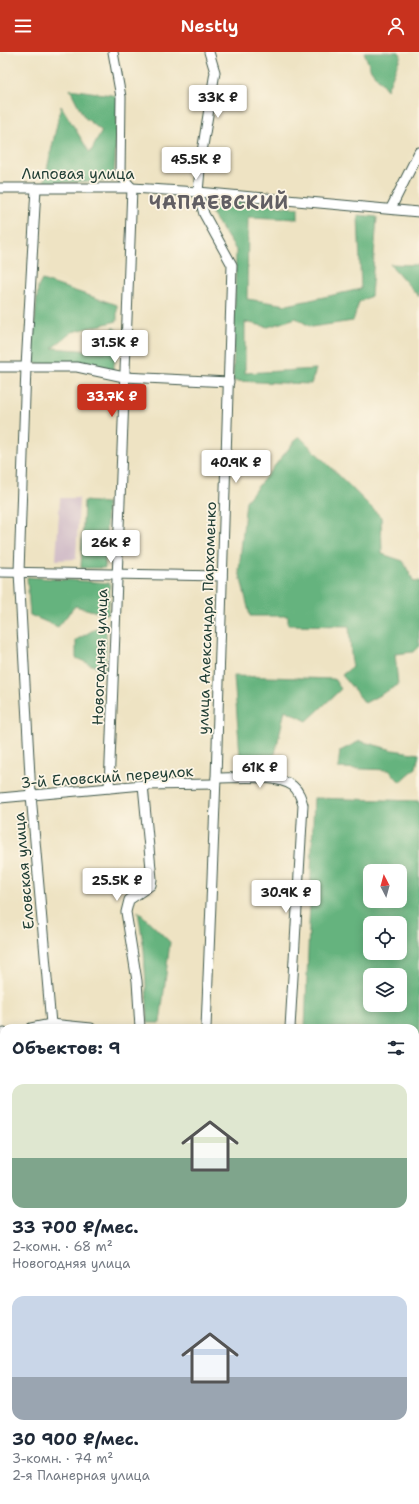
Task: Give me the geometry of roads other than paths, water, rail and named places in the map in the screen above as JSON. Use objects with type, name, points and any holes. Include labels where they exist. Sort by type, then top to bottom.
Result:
[{"type":"street","points":[[113,52],[121,97],[120,175],[132,188]]},
{"type":"street","points":[[198,192],[201,158],[215,72],[209,52]]},
{"type":"street","points":[[391,208],[419,152]]},
{"type":"street","name":"Липовая улица","points":[[0,188],[132,188],[391,208],[419,212]]},
{"type":"street","name":"Еловская улица","points":[[36,188],[26,367],[19,572],[31,795],[51,1024]]},
{"type":"street","name":"Новогодняя улица","points":[[109,788],[132,188]]},
{"type":"street","name":"улица Александра Пархоменко","points":[[198,192],[204,214],[232,265],[230,382],[206,1024]]},
{"type":"street","points":[[0,366],[77,367],[124,377],[230,382]]},
{"type":"street","points":[[0,572],[222,576]]},
{"type":"street","name":"3-й Еловский переулок","points":[[0,798],[109,788],[258,778],[282,781],[292,786],[299,793],[303,805],[291,1024]]},
{"type":"street","points":[[140,1024],[137,981],[126,912],[129,900],[151,885],[152,879],[143,786]]},
{"type":"district","name":"ЧАПАЕВСКИЙ","points":[[219,202]]}]
